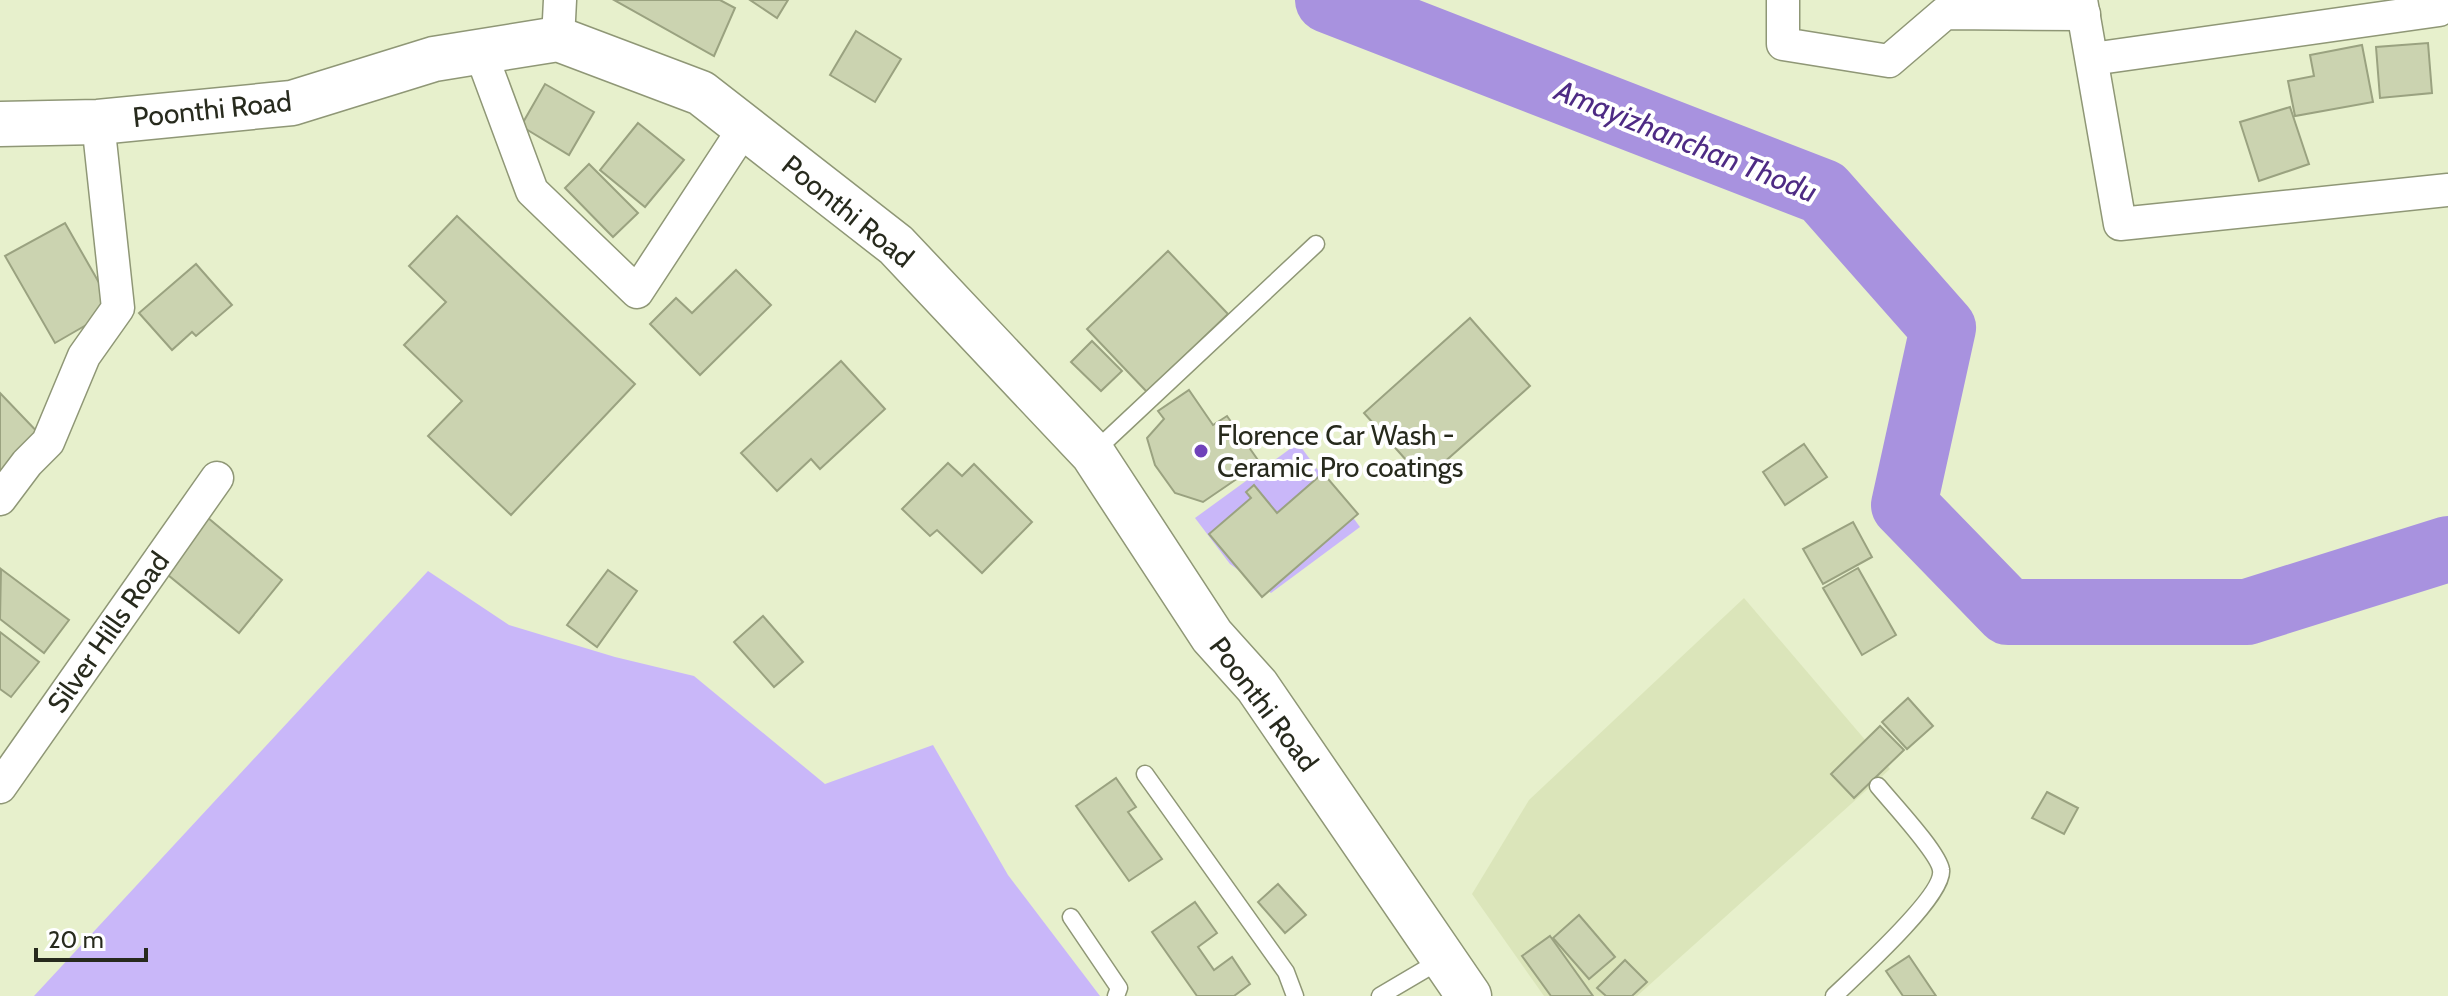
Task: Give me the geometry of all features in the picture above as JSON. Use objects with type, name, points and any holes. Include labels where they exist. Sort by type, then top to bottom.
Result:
[{"type":"main road","name":"Poonthi Road","points":[[0,124],[98,122],[292,103],[434,59],[480,51],[559,20],[701,93],[896,245],[1093,454],[1212,636],[1257,686],[1469,996]]},
{"type":"street","points":[[1783,0],[1783,44],[1889,61],[1945,13],[2082,7],[2120,224],[2448,190]]},
{"type":"street","points":[[2092,59],[2441,7]]},
{"type":"street","points":[[480,51],[532,191],[637,292],[745,127]]},
{"type":"street","points":[[0,499],[48,442],[84,356],[118,308],[98,122]]},
{"type":"street","name":"Silver Hills Road","points":[[0,787],[217,478]]},
{"type":"lane","points":[[1093,454],[1316,244]]},
{"type":"lane","points":[[1145,774],[1286,972],[1295,996]]},
{"type":"lane","points":[[1834,996],[1926,904],[1939,886],[1942,870],[1935,856],[1878,786]]},
{"type":"lane","points":[[1071,917],[1119,988],[1116,996]]},
{"type":"lane","points":[[1380,996],[1443,959]]},
{"type":"shaded area","points":[[1298,443],[1360,527],[1271,593],[1230,564],[1195,518]]},
{"type":"shaded area","points":[[428,571],[509,625],[615,657],[694,676],[825,784],[933,745],[1008,875],[1100,996],[34,996]]},
{"type":"shaded area","points":[[1744,598],[1890,769],[1637,996],[1544,996],[1472,894],[1529,800]]},
{"type":"building","points":[[614,0],[720,0],[735,8],[714,56]]},
{"type":"building","points":[[750,0],[788,0],[777,18]]},
{"type":"building","points":[[856,31],[901,59],[875,102],[830,75]]},
{"type":"building","points":[[2428,43],[2432,93],[2380,98],[2376,47]]},
{"type":"building","points":[[2362,45],[2373,102],[2295,116],[2288,81],[2314,76],[2310,55]]},
{"type":"building","points":[[545,84],[594,112],[569,155],[521,126]]},
{"type":"building","points":[[2290,107],[2309,164],[2259,181],[2240,122]]},
{"type":"building","points":[[638,123],[684,160],[645,207],[600,170]]},
{"type":"building","points":[[589,164],[638,213],[613,237],[565,188]]},
{"type":"building","points":[[457,216],[635,384],[511,515],[428,436],[462,401],[404,345],[446,302],[409,266]]},
{"type":"building","points":[[65,223],[114,309],[55,343],[5,256]]},
{"type":"building","points":[[1168,251],[1228,314],[1147,392],[1087,329]]},
{"type":"building","points":[[196,264],[232,305],[196,336],[192,332],[172,350],[139,313]]},
{"type":"building","points":[[736,270],[771,305],[700,375],[650,324],[676,298],[692,313]]},
{"type":"building","points":[[1470,318],[1530,386],[1424,480],[1364,413]]},
{"type":"building","points":[[1092,341],[1122,371],[1101,391],[1071,362]]},
{"type":"building","points":[[841,361],[885,409],[820,469],[811,459],[777,491],[741,453]]},
{"type":"building","name":"Florence Car Wash - Ceramic Pro coatings","points":[[1189,390],[1213,425],[1227,416],[1260,463],[1203,502],[1175,493],[1155,465],[1147,438],[1164,419],[1158,411]]},
{"type":"building","points":[[0,393],[46,441],[0,485]]},
{"type":"building","points":[[1804,444],[1827,477],[1785,505],[1763,472]]},
{"type":"building","points":[[948,463],[962,476],[974,464],[1032,522],[982,573],[937,530],[930,536],[902,509]]},
{"type":"building","points":[[1323,473],[1358,514],[1262,597],[1209,534],[1251,498],[1246,492],[1254,485],[1277,513]]},
{"type":"building","points":[[201,512],[282,580],[239,633],[157,566]]},
{"type":"building","points":[[1853,522],[1872,557],[1823,584],[1803,549]]},
{"type":"building","points":[[1858,568],[1896,635],[1862,655],[1823,588]]},
{"type":"building","points":[[1,569],[69,620],[44,653],[0,619]]},
{"type":"building","points":[[608,570],[637,591],[597,647],[567,625]]},
{"type":"building","points":[[763,616],[803,662],[774,687],[734,642]]},
{"type":"building","points":[[0,632],[39,662],[11,697],[0,689]]},
{"type":"building","points":[[1908,698],[1933,726],[1907,749],[1882,722]]},
{"type":"building","points":[[1880,726],[1904,750],[1854,798],[1831,774]]},
{"type":"building","points":[[1116,778],[1136,807],[1128,812],[1162,859],[1129,881],[1076,806]]},
{"type":"building","points":[[2047,792],[2078,808],[2064,834],[2032,818]]},
{"type":"building","points":[[1278,884],[1306,915],[1285,933],[1258,902]]},
{"type":"building","points":[[1195,902],[1217,933],[1198,947],[1214,970],[1232,957],[1250,984],[1234,996],[1197,996],[1152,932]]},
{"type":"building","points":[[1579,915],[1615,957],[1589,979],[1553,938]]},
{"type":"building","points":[[1550,936],[1593,996],[1551,996],[1522,956]]},
{"type":"building","points":[[1909,956],[1936,996],[1903,996],[1886,971]]},
{"type":"building","points":[[1625,960],[1647,982],[1632,996],[1606,996],[1597,988]]},
{"type":"waterway","name":"Amayizhanchan Thodu","points":[[1328,0],[1823,192],[1943,328],[1904,505],[2008,612],[2247,612],[2448,549]]},
{"type":"place","name":"Florence Car Wash - Ceramic Pro coatings","points":[[1201,451]]}]
